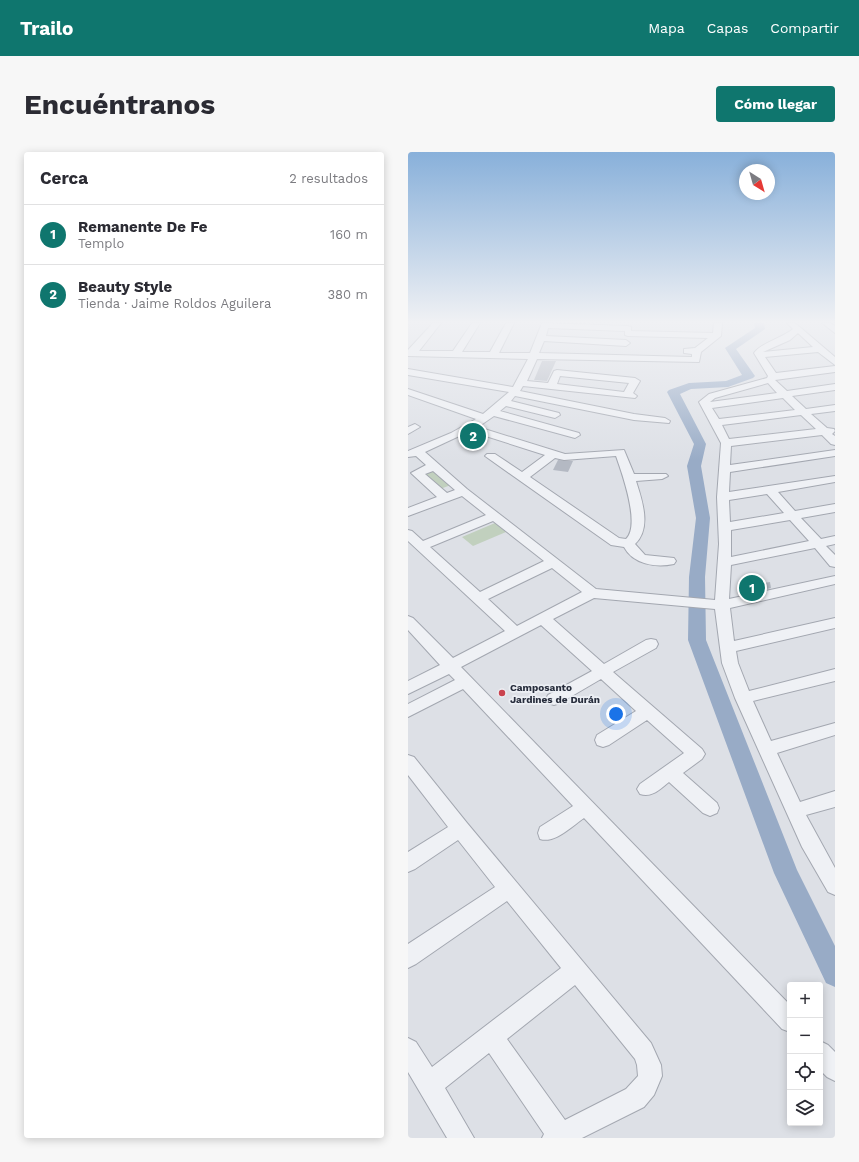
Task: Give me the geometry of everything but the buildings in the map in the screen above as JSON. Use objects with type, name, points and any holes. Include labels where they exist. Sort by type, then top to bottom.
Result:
[{"type":"street","points":[[412,453],[468,427],[487,415],[517,389],[526,369]]},
{"type":"street","points":[[767,369],[784,395],[804,413],[830,431],[835,442]]},
{"type":"street","points":[[834,881],[809,841],[743,698],[730,663],[719,605],[726,527],[723,497],[726,443],[706,406],[705,400],[712,396],[772,378],[835,369]]},
{"type":"street","points":[[408,372],[517,389],[634,417],[665,421]]},
{"type":"street","points":[[517,389],[551,387],[629,396],[635,381],[557,373],[551,387]]},
{"type":"street","points":[[706,406],[835,387]]},
{"type":"street","points":[[408,392],[487,415],[575,435]]},
{"type":"street","points":[[503,402],[555,415]]},
{"type":"street","points":[[715,424],[835,408]]},
{"type":"street","points":[[408,424],[415,427],[408,431]]},
{"type":"street","points":[[468,427],[553,454],[572,457],[620,452]]},
{"type":"street","points":[[726,443],[830,431]]},
{"type":"street","points":[[620,452],[627,441]]},
{"type":"street","points":[[491,456],[616,542],[629,544],[636,538],[639,530],[630,478],[620,452]]},
{"type":"street","points":[[412,453],[434,466],[463,491],[592,593]]},
{"type":"street","points":[[523,477],[553,454]]},
{"type":"street","points":[[724,469],[835,454]]},
{"type":"street","points":[[434,466],[417,473],[446,498]]},
{"type":"street","points":[[630,478],[662,476]]},
{"type":"street","points":[[723,497],[835,479]]},
{"type":"street","points":[[769,489],[835,563]]},
{"type":"street","points":[[408,512],[463,491]]},
{"type":"street","points":[[726,527],[835,508]]},
{"type":"street","points":[[422,546],[495,516]]},
{"type":"street","points":[[408,534],[515,632]]},
{"type":"street","points":[[724,562],[835,540]]},
{"type":"street","points":[[629,544],[634,554],[638,558],[669,561]]},
{"type":"street","points":[[474,596],[549,559]]},
{"type":"street","points":[[408,688],[592,593],[669,599],[719,605],[835,580]]},
{"type":"street","points":[[542,618],[696,754],[646,789]]},
{"type":"street","points":[[728,648],[835,622]]},
{"type":"street","points":[[411,627],[465,681],[787,1018]]},
{"type":"street","points":[[554,699],[651,644]]},
{"type":"street","points":[[743,698],[835,675]]},
{"type":"street","points":[[408,711],[465,681]]},
{"type":"street","points":[[603,740],[648,711]]},
{"type":"street","points":[[766,749],[835,729]]},
{"type":"street","points":[[411,770],[510,888],[643,1051],[649,1062],[650,1077],[645,1088],[635,1098],[557,1137],[491,1036]]},
{"type":"street","points":[[670,772],[710,808]]},
{"type":"street","points":[[795,811],[835,799]]},
{"type":"street","points":[[547,833],[585,807]]},
{"type":"street","points":[[408,863],[460,829]]},
{"type":"street","points":[[408,957],[510,888]]},
{"type":"street","points":[[428,1084],[576,970]]},
{"type":"street","points":[[408,1050],[461,1138]]},
{"type":"street","points":[[821,1054],[835,1069]]},
{"type":"green space","points":[[430,468],[451,485],[440,489],[419,472]]},
{"type":"green space","points":[[495,523],[506,532],[473,546],[462,537]]},
{"type":"waterway","points":[[744,369],[749,376],[728,384],[689,386],[673,392],[700,444],[694,466],[703,518],[697,577],[697,640],[786,873],[835,974]]},
{"type":"place","name":"Beauty Style","points":[[473,436]]},
{"type":"place","name":"Remanente De Fe","points":[[752,588]]},
{"type":"place","name":"Camposanto Jardines de Durán","points":[[502,693]]}]
